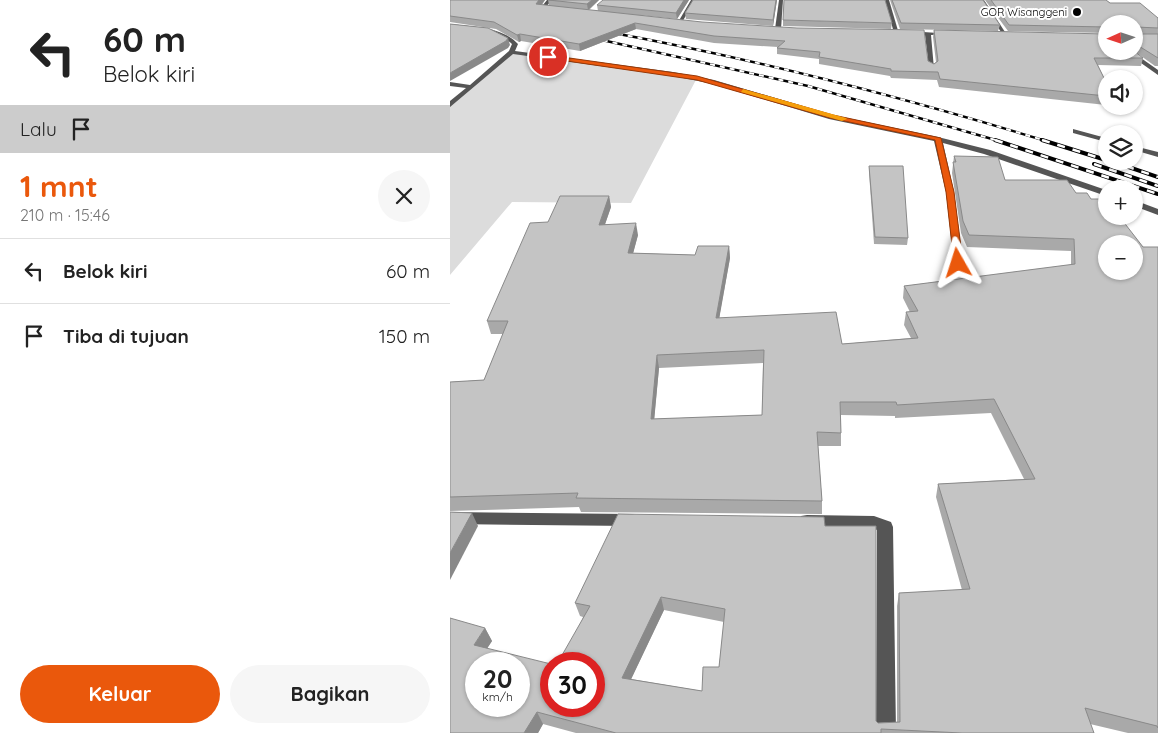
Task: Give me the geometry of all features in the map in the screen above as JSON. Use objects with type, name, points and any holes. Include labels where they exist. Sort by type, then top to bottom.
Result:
[{"type":"street","points":[[550,0],[542,9],[555,10]]},
{"type":"street","points":[[679,23],[693,0]]},
{"type":"street","points":[[778,29],[781,0]]},
{"type":"street","points":[[887,0],[897,33]]},
{"type":"street","points":[[982,0],[1005,34]]},
{"type":"street","points":[[670,22],[687,24]]},
{"type":"street","points":[[450,26],[497,32],[510,38],[515,44],[512,52],[450,106]]},
{"type":"street","points":[[769,29],[788,30]]},
{"type":"street","points":[[887,33],[956,34]]},
{"type":"street","points":[[928,33],[932,68]]},
{"type":"street","points":[[995,34],[1014,34]]},
{"type":"street","points":[[512,52],[697,78],[832,117],[938,139],[987,152],[1098,191]]},
{"type":"street","points":[[1139,60],[1158,73]]},
{"type":"street","points":[[450,84],[472,87]]},
{"type":"street","points":[[1076,131],[1098,138]]},
{"type":"street","points":[[938,139],[950,192],[958,263]]},
{"type":"street","points":[[1143,151],[1158,155]]},
{"type":"street","points":[[1143,206],[1158,212]]},
{"type":"street","points":[[450,518],[647,520]]},
{"type":"street","points":[[795,521],[874,522],[884,527],[886,733]]},
{"type":"shaded area","points":[[512,52],[697,78],[631,203],[512,202],[450,275],[450,105]]},
{"type":"building","points":[[450,0],[539,0],[536,4],[702,22],[797,28],[924,30],[928,61],[934,64],[938,61],[934,30],[1098,34],[1098,58],[1094,58],[1100,70],[1098,70],[1098,95],[940,79],[938,72],[891,71],[891,69],[819,57],[820,52],[777,48],[785,41],[714,36],[635,23],[579,44],[517,35],[494,22],[450,16]]},
{"type":"building","points":[[548,0],[592,0],[587,4]]},
{"type":"building","points":[[603,0],[684,0],[676,13],[597,5]]},
{"type":"building","points":[[693,0],[776,0],[773,20],[685,13]]},
{"type":"building","points":[[784,0],[885,0],[892,23],[783,20]]},
{"type":"building","points":[[892,0],[983,0],[1000,25],[901,23]]},
{"type":"building","name":"GOR Wisanggeni","points":[[991,0],[1106,0],[1110,3],[1140,3],[1158,18],[1158,28],[1143,27],[1143,15],[1098,15],[1098,27],[1009,25]]},
{"type":"building","points":[[450,24],[488,28],[508,38],[506,41],[450,73]]},
{"type":"building","name":"GOR Wisanggeni","points":[[1143,34],[1158,34],[1158,58],[1143,49]]},
{"type":"building","points":[[954,156],[998,157],[1005,180],[1067,180],[1076,193],[1087,193],[1091,199],[1098,199],[1098,225],[1126,225],[1134,235],[1098,235],[1098,280],[1143,280],[1143,247],[1158,247],[1158,728],[1157,726],[1085,708],[1094,733],[962,733],[881,729],[881,733],[616,733],[556,717],[605,717],[605,652],[564,652],[590,606],[575,603],[618,514],[824,517],[825,526],[876,526],[876,721],[878,723],[900,722],[899,593],[970,589],[938,484],[1035,479],[994,399],[897,405],[896,402],[840,402],[841,433],[817,432],[822,501],[576,498],[578,493],[450,497],[450,382],[484,380],[508,321],[487,321],[530,223],[548,222],[560,196],[609,196],[599,225],[636,223],[628,253],[695,255],[698,246],[729,246],[716,318],[836,312],[842,344],[918,338],[906,312],[918,311],[904,286],[1075,264],[1074,239],[969,235],[963,221],[953,162],[956,162]],"holes":[[[764,350],[762,415],[651,419],[657,355]],[[661,597],[725,609],[719,667],[703,667],[702,691],[622,678]]]},
{"type":"building","points":[[869,166],[903,166],[908,238],[875,237]]},
{"type":"building","points":[[450,512],[472,513],[450,553]]},
{"type":"building","points":[[450,618],[485,628],[474,645],[502,652],[465,652],[465,717],[530,717],[530,659],[540,661],[540,713],[537,712],[524,733],[450,733]]},
{"type":"railway","points":[[608,32],[719,54],[829,80],[938,109],[1046,141]]},
{"type":"railway","points":[[593,38],[808,86],[999,141]]},
{"type":"railway","points":[[995,140],[1158,194]]},
{"type":"railway","points":[[1042,140],[1098,158]]},
{"type":"railway","points":[[1094,164],[1158,186]]},
{"type":"railway","points":[[1137,170],[1158,177]]},
{"type":"slow traffic","points":[[743,90],[844,119]]},
{"type":"place","name":"GOR Wisanggeni","points":[[1077,12]]},
{"type":"route","points":[[548,57],[697,78],[832,117],[938,139],[950,192],[958,263]]}]
